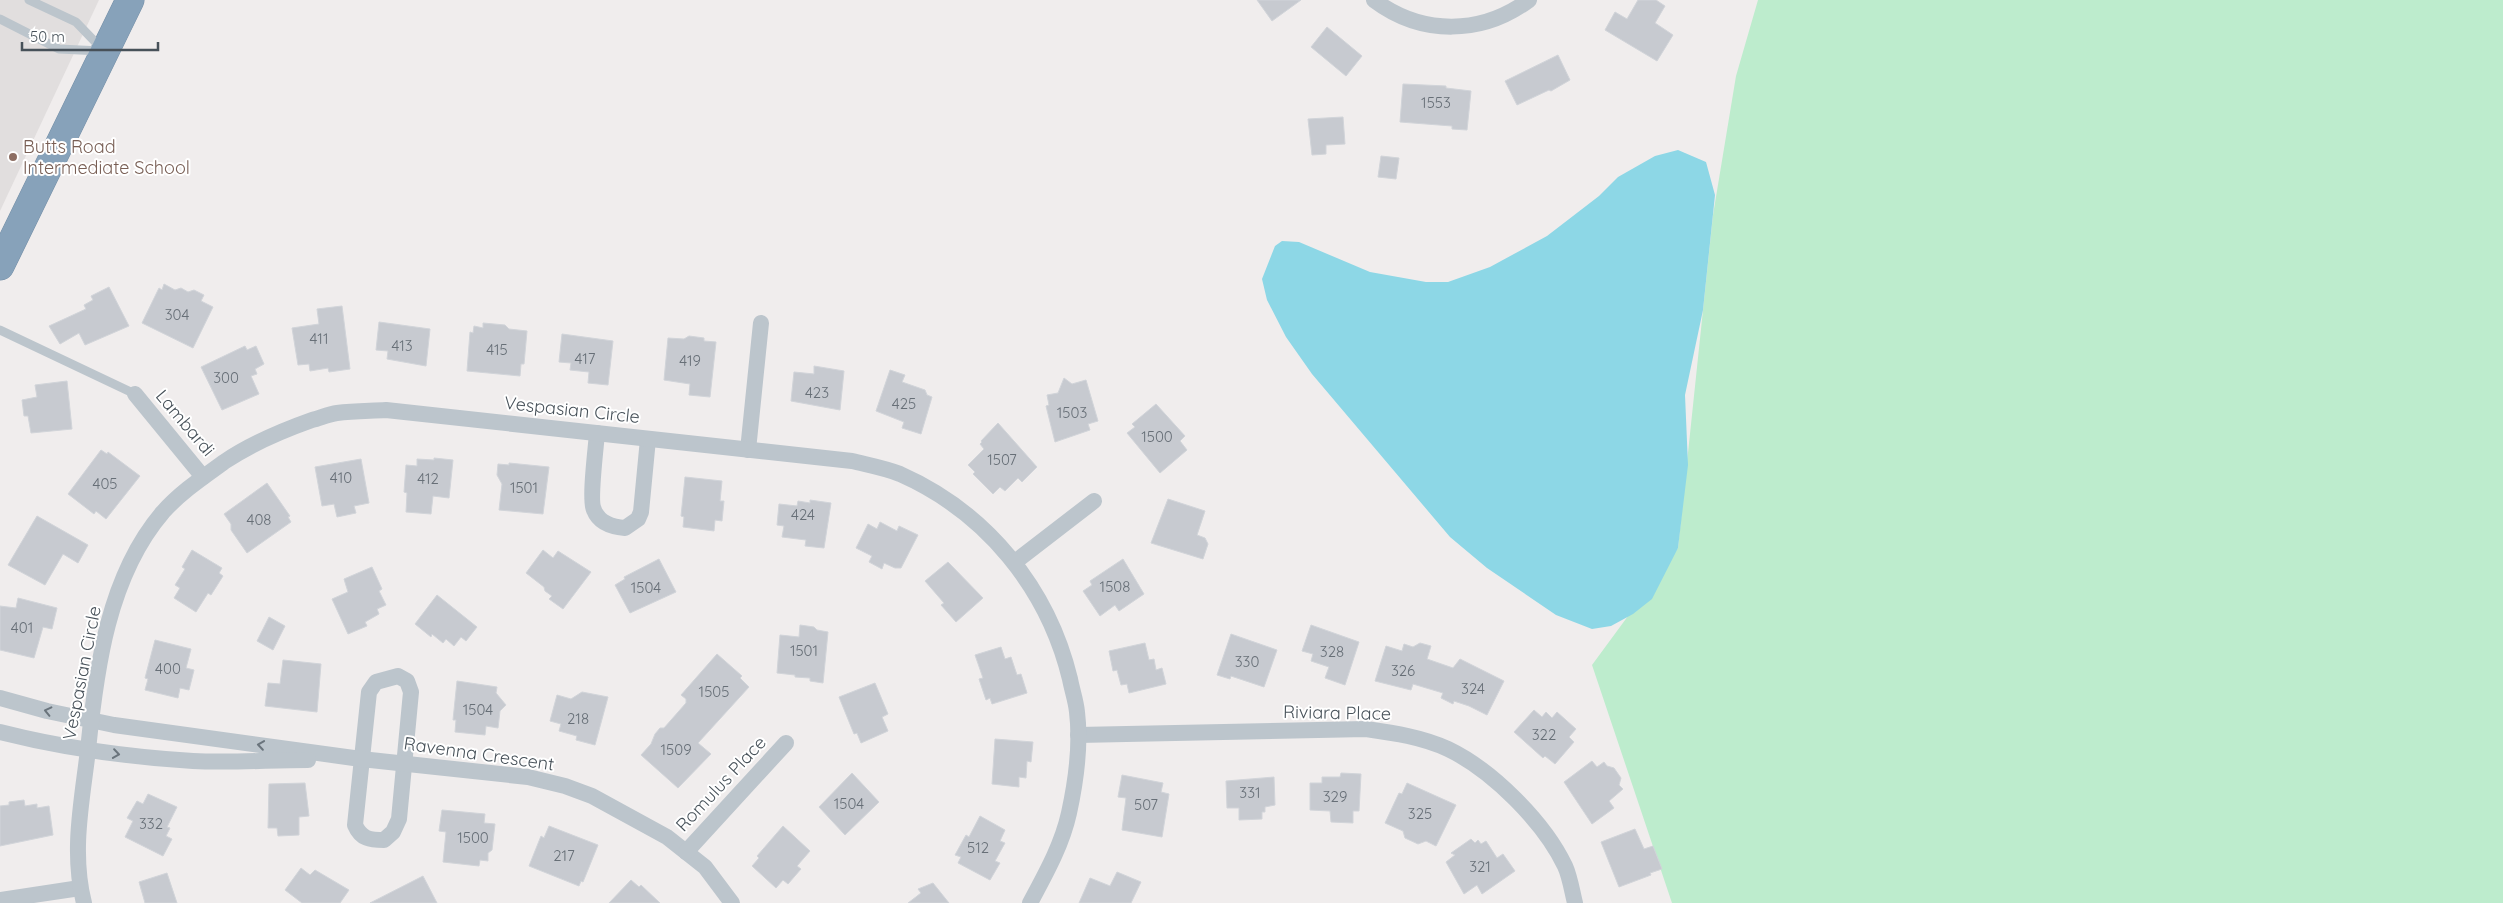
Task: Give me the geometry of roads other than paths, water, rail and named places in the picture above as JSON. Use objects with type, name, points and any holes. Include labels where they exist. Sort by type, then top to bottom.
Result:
[{"type":"highway","points":[[0,266],[130,0]]},
{"type":"street","points":[[1374,0],[1404,18],[1423,24],[1447,28],[1486,23],[1501,17],[1530,0]]},
{"type":"street","points":[[748,450],[761,323]]},
{"type":"street","name":"Lambardi","points":[[135,394],[203,477]]},
{"type":"street","name":"Vespasian Circle","points":[[82,896],[77,840],[91,720],[105,639],[115,603],[128,569],[144,539],[163,512],[190,486],[246,447],[281,431],[336,413],[386,410],[852,461],[898,474],[933,492],[976,523],[1015,562],[1042,602],[1065,659],[1077,711],[1078,762],[1069,815],[1050,867],[1030,903]]},
{"type":"street","points":[[597,433],[592,508],[599,519],[612,527],[625,528],[638,519],[641,512],[648,439]]},
{"type":"street","points":[[1015,562],[1094,501]]},
{"type":"street","points":[[398,676],[407,681],[411,692],[399,819],[393,832],[384,840],[370,840],[359,833],[355,825],[361,759],[369,692],[376,682],[398,676]]},
{"type":"street","name":"Ravenna Crescent","points":[[0,698],[91,720],[361,759],[528,777],[565,786],[592,796],[667,837],[704,867],[732,903]]},
{"type":"street","name":"Riviara Place","points":[[1078,735],[1366,729],[1405,735],[1448,749],[1482,771],[1513,797],[1542,831],[1565,867],[1575,903]]},
{"type":"street","name":"Ravenna Crescent","points":[[0,732],[42,743],[88,750],[194,761],[361,759]]},
{"type":"street","name":"Romulus Place","points":[[686,852],[786,743]]},
{"type":"street","points":[[0,900],[82,896]]},
{"type":"lane","points":[[29,0],[76,22],[104,51]]},
{"type":"lane","points":[[0,19],[59,49],[104,51]]},
{"type":"lane","points":[[0,330],[135,394]]},
{"type":"water","points":[[1678,150],[1706,162],[1715,195],[1703,310],[1685,395],[1688,465],[1678,548],[1652,599],[1633,614],[1611,626],[1592,629],[1556,615],[1487,568],[1450,537],[1312,374],[1286,337],[1267,300],[1262,279],[1275,246],[1282,241],[1299,242],[1370,272],[1426,282],[1448,282],[1490,267],[1547,236],[1599,196],[1618,177],[1655,156]]},
{"type":"place","name":"Butts Road Intermediate School","points":[[13,157]]}]
